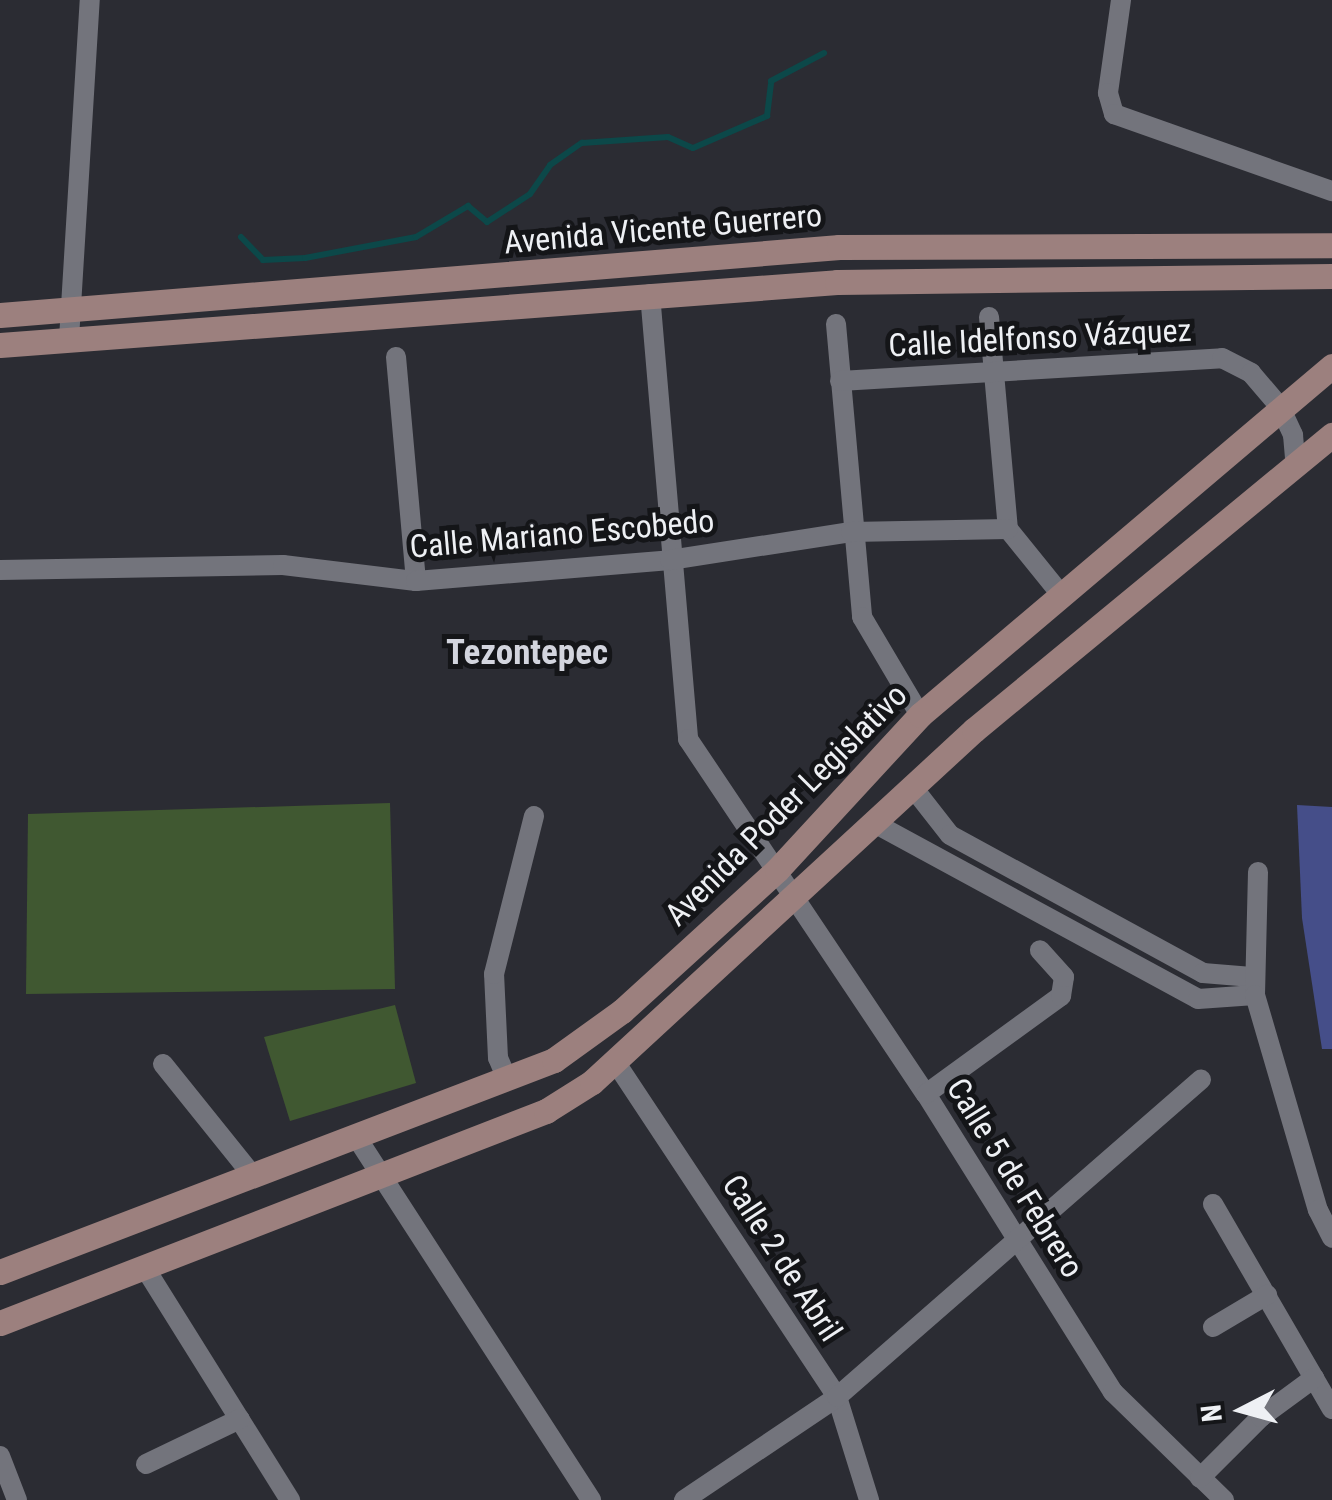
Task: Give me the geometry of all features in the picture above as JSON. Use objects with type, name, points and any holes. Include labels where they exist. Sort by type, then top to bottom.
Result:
[{"type":"main road","name":"Avenida Vicente Guerrero","points":[[0,315],[839,247],[1332,244]]},
{"type":"main road","name":"Avenida Vicente Guerrero","points":[[0,345],[836,282],[1332,276]]},
{"type":"main road","name":"Avenida Poder Legislativo","points":[[0,1272],[554,1060],[622,1011],[776,870],[920,715],[1060,592],[1332,366]]},
{"type":"main road","name":"Avenida Poder Legislativo","points":[[0,1323],[546,1110],[616,1062],[974,730],[1332,436]]},
{"type":"street","points":[[69,339],[90,0]]},
{"type":"street","points":[[1121,0],[1108,93],[1114,114],[1332,192]]},
{"type":"street","name":"Calle 5 de Febrero","points":[[650,294],[688,739],[797,896],[926,1094],[1113,1392],[1224,1500]]},
{"type":"street","points":[[989,317],[1008,529],[1060,592]]},
{"type":"street","points":[[836,324],[851,532],[862,617],[920,715]]},
{"type":"street","points":[[396,357],[416,581]]},
{"type":"street","name":"Calle Idelfonso Vázquez","points":[[840,381],[992,368],[1222,358],[1250,373],[1280,408],[1294,435],[1296,467]]},
{"type":"street","name":"Calle Mariano Escobedo","points":[[0,570],[283,565],[416,581],[670,560],[851,532],[1008,529]]},
{"type":"street","points":[[914,789],[950,835],[1203,974],[1254,986]]},
{"type":"street","points":[[507,1079],[498,1058],[494,974],[534,816]]},
{"type":"street","points":[[876,824],[1198,1000],[1254,986]]},
{"type":"street","points":[[1258,872],[1254,986],[1318,1210],[1332,1238]]},
{"type":"street","points":[[926,1094],[1061,996],[1064,977],[1040,950]]},
{"type":"street","name":"Calle 2 de Abril","points":[[616,1062],[837,1397],[869,1500]]},
{"type":"street","points":[[163,1064],[254,1176]]},
{"type":"street","points":[[684,1500],[837,1397],[1201,1080]]},
{"type":"street","points":[[357,1138],[591,1500]]},
{"type":"street","points":[[1213,1204],[1332,1409]]},
{"type":"street","points":[[145,1268],[290,1500]]},
{"type":"street","points":[[1214,1327],[1266,1294]]},
{"type":"street","points":[[1200,1478],[1261,1417],[1314,1378]]},
{"type":"street","points":[[146,1464],[240,1419]]},
{"type":"street","points":[[0,1456],[17,1500]]},
{"type":"green space","points":[[390,803],[395,989],[26,994],[28,814]]},
{"type":"green space","points":[[395,1005],[416,1083],[290,1121],[264,1037]]},
{"type":"building","points":[[1297,805],[1332,807],[1332,1049],[1322,1049],[1302,918]]},
{"type":"waterway","points":[[241,237],[263,260],[305,258],[416,237],[468,206],[487,222],[530,194],[550,165],[582,143],[668,137],[693,148],[767,116],[771,81],[824,53]]},
{"type":"district","name":"Tezontepec","points":[[527,653]]}]
